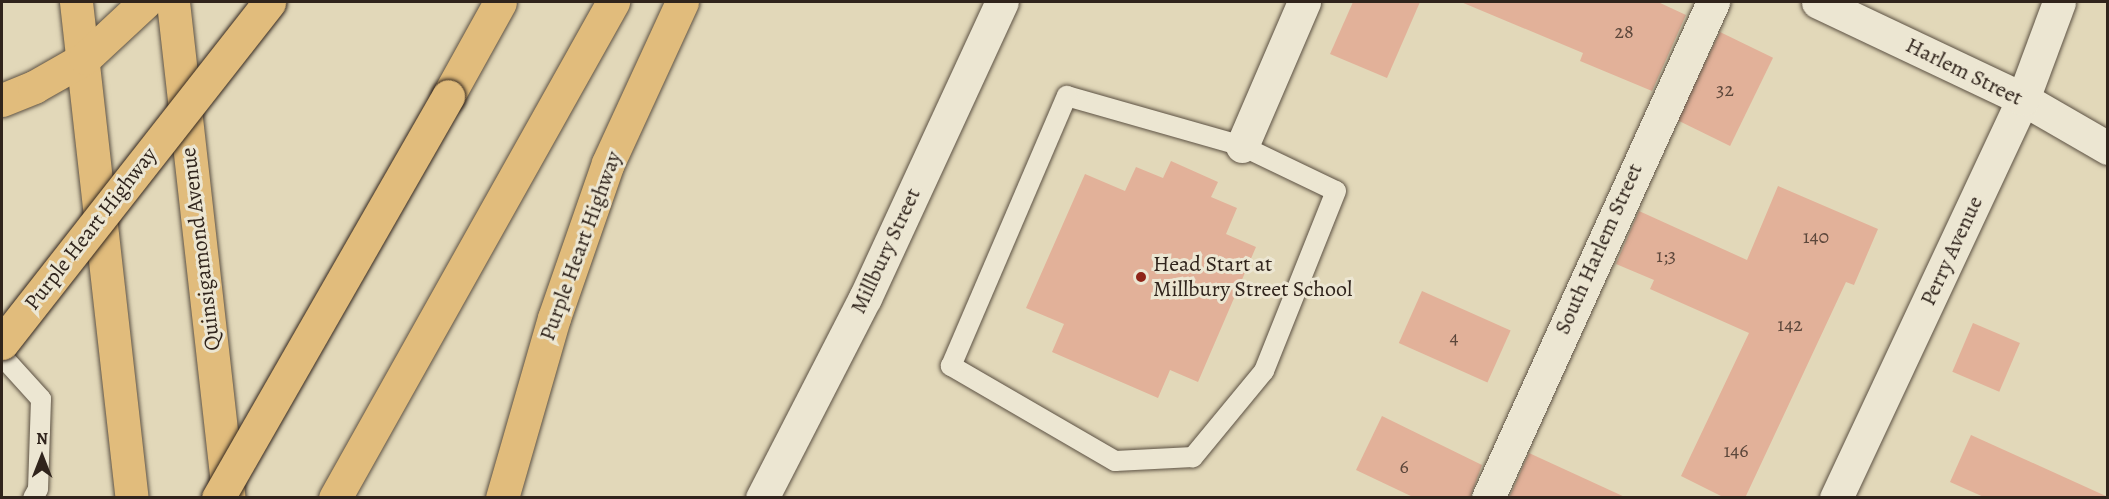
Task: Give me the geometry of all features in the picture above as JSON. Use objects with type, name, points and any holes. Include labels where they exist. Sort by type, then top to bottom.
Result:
[{"type":"main road","points":[[76,2],[85,58],[132,498]]},
{"type":"main road","points":[[2,100],[34,87],[85,58],[145,2]]},
{"type":"main road","name":"Quinsigamond Avenue","points":[[173,2],[229,498]]},
{"type":"main road","name":"Purple Heart Highway","points":[[2,343],[269,2]]},
{"type":"main road","points":[[218,498],[500,2]]},
{"type":"main road","points":[[335,498],[613,2]]},
{"type":"main road","name":"Purple Heart Highway","points":[[502,498],[554,318],[608,163],[682,2]]},
{"type":"street","name":"Millbury Street","points":[[762,498],[865,298],[1002,2]]},
{"type":"street","points":[[1242,146],[1304,2]]},
{"type":"street","name":"South Harlem Street","points":[[1488,498],[1713,2]]},
{"type":"street","name":"Harlem Street","points":[[1818,2],[2023,99],[2108,148]]},
{"type":"street","name":"Perry Avenue","points":[[1836,498],[2023,99],[2058,2]]},
{"type":"lane","points":[[1067,96],[1242,146],[1336,191],[1264,371],[1193,457],[1115,460],[951,366],[1067,96]]},
{"type":"lane","points":[[2,356],[41,399],[38,489],[33,498]]},
{"type":"building","points":[[1353,2],[1420,2],[1387,78],[1330,54]]},
{"type":"building","points":[[1461,2],[1658,2],[1686,15],[1652,91],[1580,61],[1583,53]]},
{"type":"building","points":[[1720,32],[1773,58],[1730,146],[1677,120]]},
{"type":"building","name":"Head Start at Millbury Street School","points":[[1171,161],[1218,182],[1211,197],[1237,208],[1226,234],[1256,247],[1198,382],[1170,370],[1158,398],[1052,352],[1064,324],[1026,308],[1085,174],[1125,191],[1136,167],[1163,178]]},
{"type":"building","points":[[1778,186],[1878,229],[1854,285],[1846,282],[1745,498],[1725,498],[1681,476],[1749,333],[1650,289],[1654,280],[1616,264],[1639,211],[1747,260]]},
{"type":"building","points":[[1422,291],[1511,330],[1487,383],[1399,343]]},
{"type":"building","points":[[1973,323],[2020,343],[1999,392],[1952,372]]},
{"type":"building","points":[[1382,416],[1482,465],[1470,498],[1415,498],[1356,470]]},
{"type":"building","points":[[1971,435],[2108,498],[1986,498],[1950,482]]},
{"type":"building","points":[[1529,453],[1627,498],[1509,498]]},
{"type":"place","name":"Head Start at Millbury Street School","points":[[1141,277]]}]
